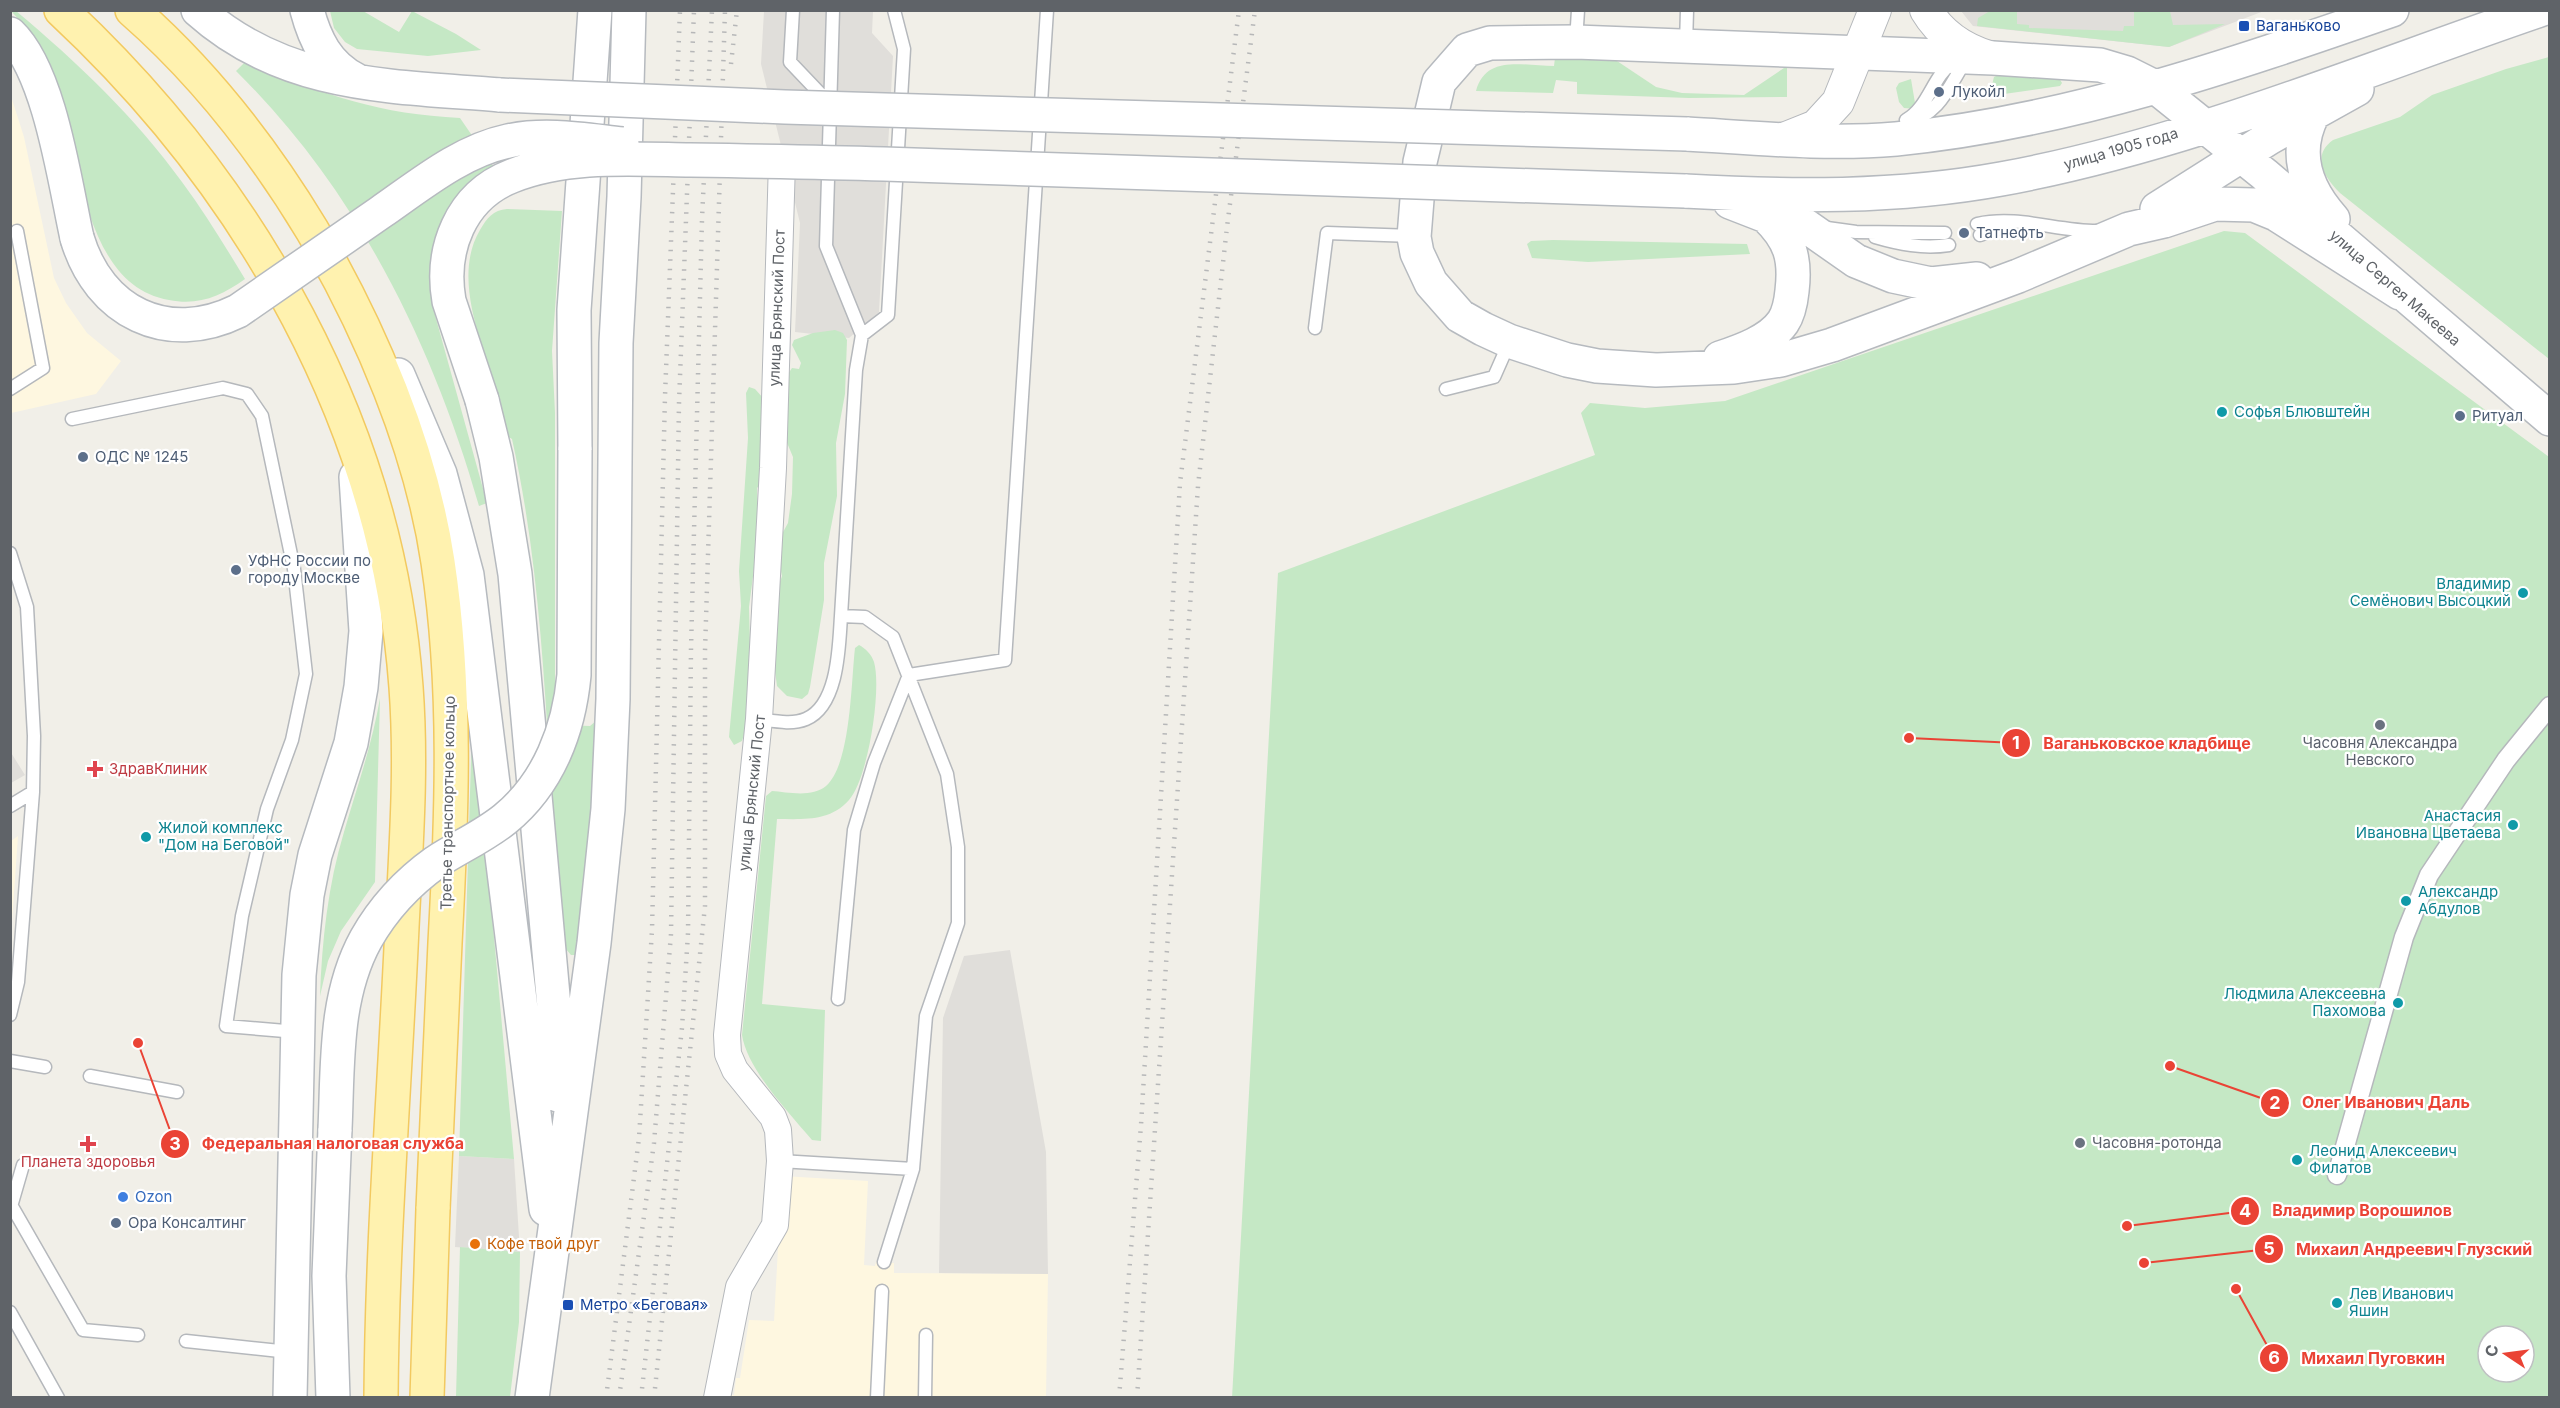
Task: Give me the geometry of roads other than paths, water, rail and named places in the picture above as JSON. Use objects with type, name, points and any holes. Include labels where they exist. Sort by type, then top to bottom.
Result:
[{"type":"main road","points":[[61,10],[146,96],[234,207],[268,260],[300,320],[354,442],[387,556],[399,620],[410,747],[387,1208],[381,1398]]},
{"type":"main road","name":"Третье транспортное кольцо","points":[[132,10],[188,64],[232,115],[283,182],[335,269],[380,362],[399,414],[420,484],[438,558],[446,624],[452,731],[451,819],[433,1209],[427,1398]]},
{"type":"main road","points":[[198,10],[225,31],[272,57],[312,72],[365,85],[500,95],[785,107],[1687,134],[1781,140],[1894,139],[2006,124],[2157,88],[2392,10]]},
{"type":"main road","points":[[307,10],[314,36],[325,54],[342,71],[365,85]]},
{"type":"main road","points":[[333,1398],[329,1276],[335,1129],[343,1004],[353,970],[366,938],[397,897],[415,879],[436,862],[493,828],[519,806],[546,772],[561,737],[572,699],[574,675],[574,310],[595,10]]},
{"type":"main road","points":[[532,1398],[599,899],[611,755],[616,343],[624,197],[629,10]]},
{"type":"main road","name":"улица 1905 года","points":[[1685,191],[1750,195],[1922,190],[2044,170],[2204,126],[2540,10]]},
{"type":"main road","name":"улица Сергея Макеева","points":[[1414,237],[1420,162],[1432,102],[1439,82],[1467,50],[1490,43],[1577,26],[1686,47],[2100,65],[2127,73],[2157,88],[2241,155],[2550,419]]},
{"type":"main road","points":[[10,34],[33,68],[45,98],[77,238],[88,269],[116,302],[152,321],[197,324],[210,322],[237,311],[455,163],[508,141],[571,138],[782,161]]},
{"type":"main road","points":[[2129,229],[2241,155],[2442,44]]},
{"type":"main road","points":[[2313,114],[2303,143],[2303,164],[2310,188],[2321,205],[2400,293]]},
{"type":"main road","points":[[555,1234],[559,1158],[556,1029],[515,574],[508,517],[482,400],[449,301],[446,276],[448,250],[453,234],[470,206],[482,193],[512,176],[567,163],[655,159],[782,161],[1685,191],[1731,202],[1766,216],[1806,226],[1856,261],[1912,281],[1940,283],[2018,276]]},
{"type":"main road","points":[[1414,237],[1417,253],[1431,283],[1444,301],[1461,316],[1509,341],[1567,360],[1597,366],[1656,370],[1734,367],[1781,360],[1832,345],[2018,276],[2129,229],[2164,221],[2215,204],[2236,202],[2254,205],[2276,214],[2400,293]]},
{"type":"main road","points":[[1683,369],[1733,354],[1757,343],[1784,321],[1790,303],[1794,263],[1780,230],[1766,216]]},
{"type":"main road","points":[[335,269],[380,342],[414,408],[447,493],[467,575],[545,1195],[548,1238],[546,1301]]},
{"type":"main road","points":[[290,1398],[299,975],[307,895],[315,855],[351,742],[366,631],[354,442]]},
{"type":"street","points":[[1781,140],[1816,126],[1838,102],[1875,10]]},
{"type":"street","points":[[1926,10],[1936,25],[1953,41],[1980,58]]},
{"type":"street","name":"улица Брянский Пост","points":[[717,1398],[739,1287],[775,1225],[780,1161],[778,1130],[773,1117],[735,1070],[728,1054],[727,1035],[759,719],[773,468],[782,161]]},
{"type":"street","points":[[2337,1175],[2404,937],[2429,876],[2506,760],[2550,706]]},
{"type":"lane","points":[[793,10],[790,62],[830,104]]},
{"type":"lane","points":[[759,719],[799,721],[808,719],[820,707],[836,676],[856,370],[862,335],[826,246],[833,10]]},
{"type":"lane","points":[[862,335],[888,315],[904,49],[894,10]]},
{"type":"lane","points":[[909,675],[1005,660],[1047,10]]},
{"type":"lane","points":[[1686,47],[1687,10]]},
{"type":"lane","points":[[1863,140],[1898,126],[1920,109],[1947,67],[1956,60],[1980,58]]},
{"type":"lane","points":[[1978,229],[2019,221],[2083,231],[2129,229]]},
{"type":"lane","points":[[1806,226],[1856,232],[1911,245],[1933,247],[1947,239]]},
{"type":"lane","points":[[10,390],[43,368],[17,231]]},
{"type":"lane","points":[[1315,328],[1328,233],[1414,237]]},
{"type":"lane","points":[[1446,389],[1494,377],[1509,341]]},
{"type":"lane","points":[[72,419],[223,388],[247,394],[262,416],[294,569],[306,674],[292,740],[267,810],[242,916],[226,1026],[297,1032]]},
{"type":"lane","points":[[10,553],[27,607],[34,736],[33,792],[18,982],[10,1015]]},
{"type":"lane","points":[[841,616],[865,617],[893,637],[947,774],[958,846],[958,923],[926,1016],[913,1169],[884,1262]]},
{"type":"lane","points":[[838,999],[854,830],[874,763],[909,675]]},
{"type":"lane","points":[[12,802],[33,792]]},
{"type":"lane","points":[[10,1061],[45,1067]]},
{"type":"lane","points":[[90,1076],[177,1092]]},
{"type":"lane","points":[[780,1161],[913,1169]]},
{"type":"lane","points":[[23,1165],[11,1203],[83,1330],[138,1335]]},
{"type":"lane","points":[[877,1398],[882,1291]]},
{"type":"lane","points":[[10,1312],[58,1398]]},
{"type":"lane","points":[[925,1398],[926,1335]]},
{"type":"lane","points":[[186,1341],[290,1352]]},
{"type":"railway","points":[[606,1398],[639,1138],[652,930],[665,396],[680,10]]},
{"type":"railway","points":[[619,1398],[654,1143],[671,934],[679,403],[694,10]]},
{"type":"railway","points":[[641,1398],[682,1028],[688,933],[691,649],[702,219],[712,10]]},
{"type":"railway","points":[[654,1398],[705,906],[705,651],[725,10]]},
{"type":"railway","points":[[731,64],[737,10]]},
{"type":"railway","points":[[1119,1398],[1141,1125],[1180,483],[1239,10]]},
{"type":"railway","points":[[1137,1398],[1198,486],[1227,227],[1255,10]]},
{"type":"place","name":"Ваганьково","points":[[2244,26]]},
{"type":"place","name":"Лукойл","points":[[1939,92]]},
{"type":"place","name":"Татнефть","points":[[1964,233]]},
{"type":"place","name":"Софья Блювштейн","points":[[2222,412]]},
{"type":"place","name":"Ритуал","points":[[2460,416]]},
{"type":"place","name":"ОДС № 1245","points":[[83,457]]},
{"type":"place","name":"УФНС России по городу Москве","points":[[236,570]]},
{"type":"place","name":"Владимир Семёнович Высоцкий","points":[[2523,593]]},
{"type":"place","name":"Часовня Александра Невского","points":[[2380,725]]},
{"type":"place","name":"Ваганьковское кладбище","points":[[1909,738]]},
{"type":"place","name":"ЗдравКлиник","points":[[95,769]]},
{"type":"place","name":"Анастасия Ивановна Цветаева","points":[[2513,825]]},
{"type":"place","name":"Жилой комплекс \"Дом на Беговой\"","points":[[146,837]]},
{"type":"place","name":"Александр Абдулов","points":[[2406,901]]},
{"type":"place","name":"Людмила Алексеевна Пахомова","points":[[2398,1003]]},
{"type":"place","name":"Федеральная налоговая служба","points":[[138,1043]]},
{"type":"place","name":"Олег Иванович Даль","points":[[2170,1066]]},
{"type":"place","name":"Часовня-ротонда","points":[[2080,1143]]},
{"type":"place","name":"Планета здоровья","points":[[88,1144]]},
{"type":"place","name":"Леонид Алексеевич Филатов","points":[[2297,1160]]},
{"type":"place","name":"Ozon","points":[[123,1197]]},
{"type":"place","name":"Ора Консалтинг","points":[[116,1223]]},
{"type":"place","name":"Владимир Ворошилов","points":[[2127,1226]]},
{"type":"place","name":"Кофе твой друг","points":[[475,1244]]},
{"type":"place","name":"Михаил Андреевич Глузский","points":[[2144,1263]]},
{"type":"place","name":"Михаил Пуговкин","points":[[2236,1289]]},
{"type":"place","name":"Лев Иванович Яшин","points":[[2337,1303]]},
{"type":"place","name":"Метро «Беговая»","points":[[568,1305]]}]
